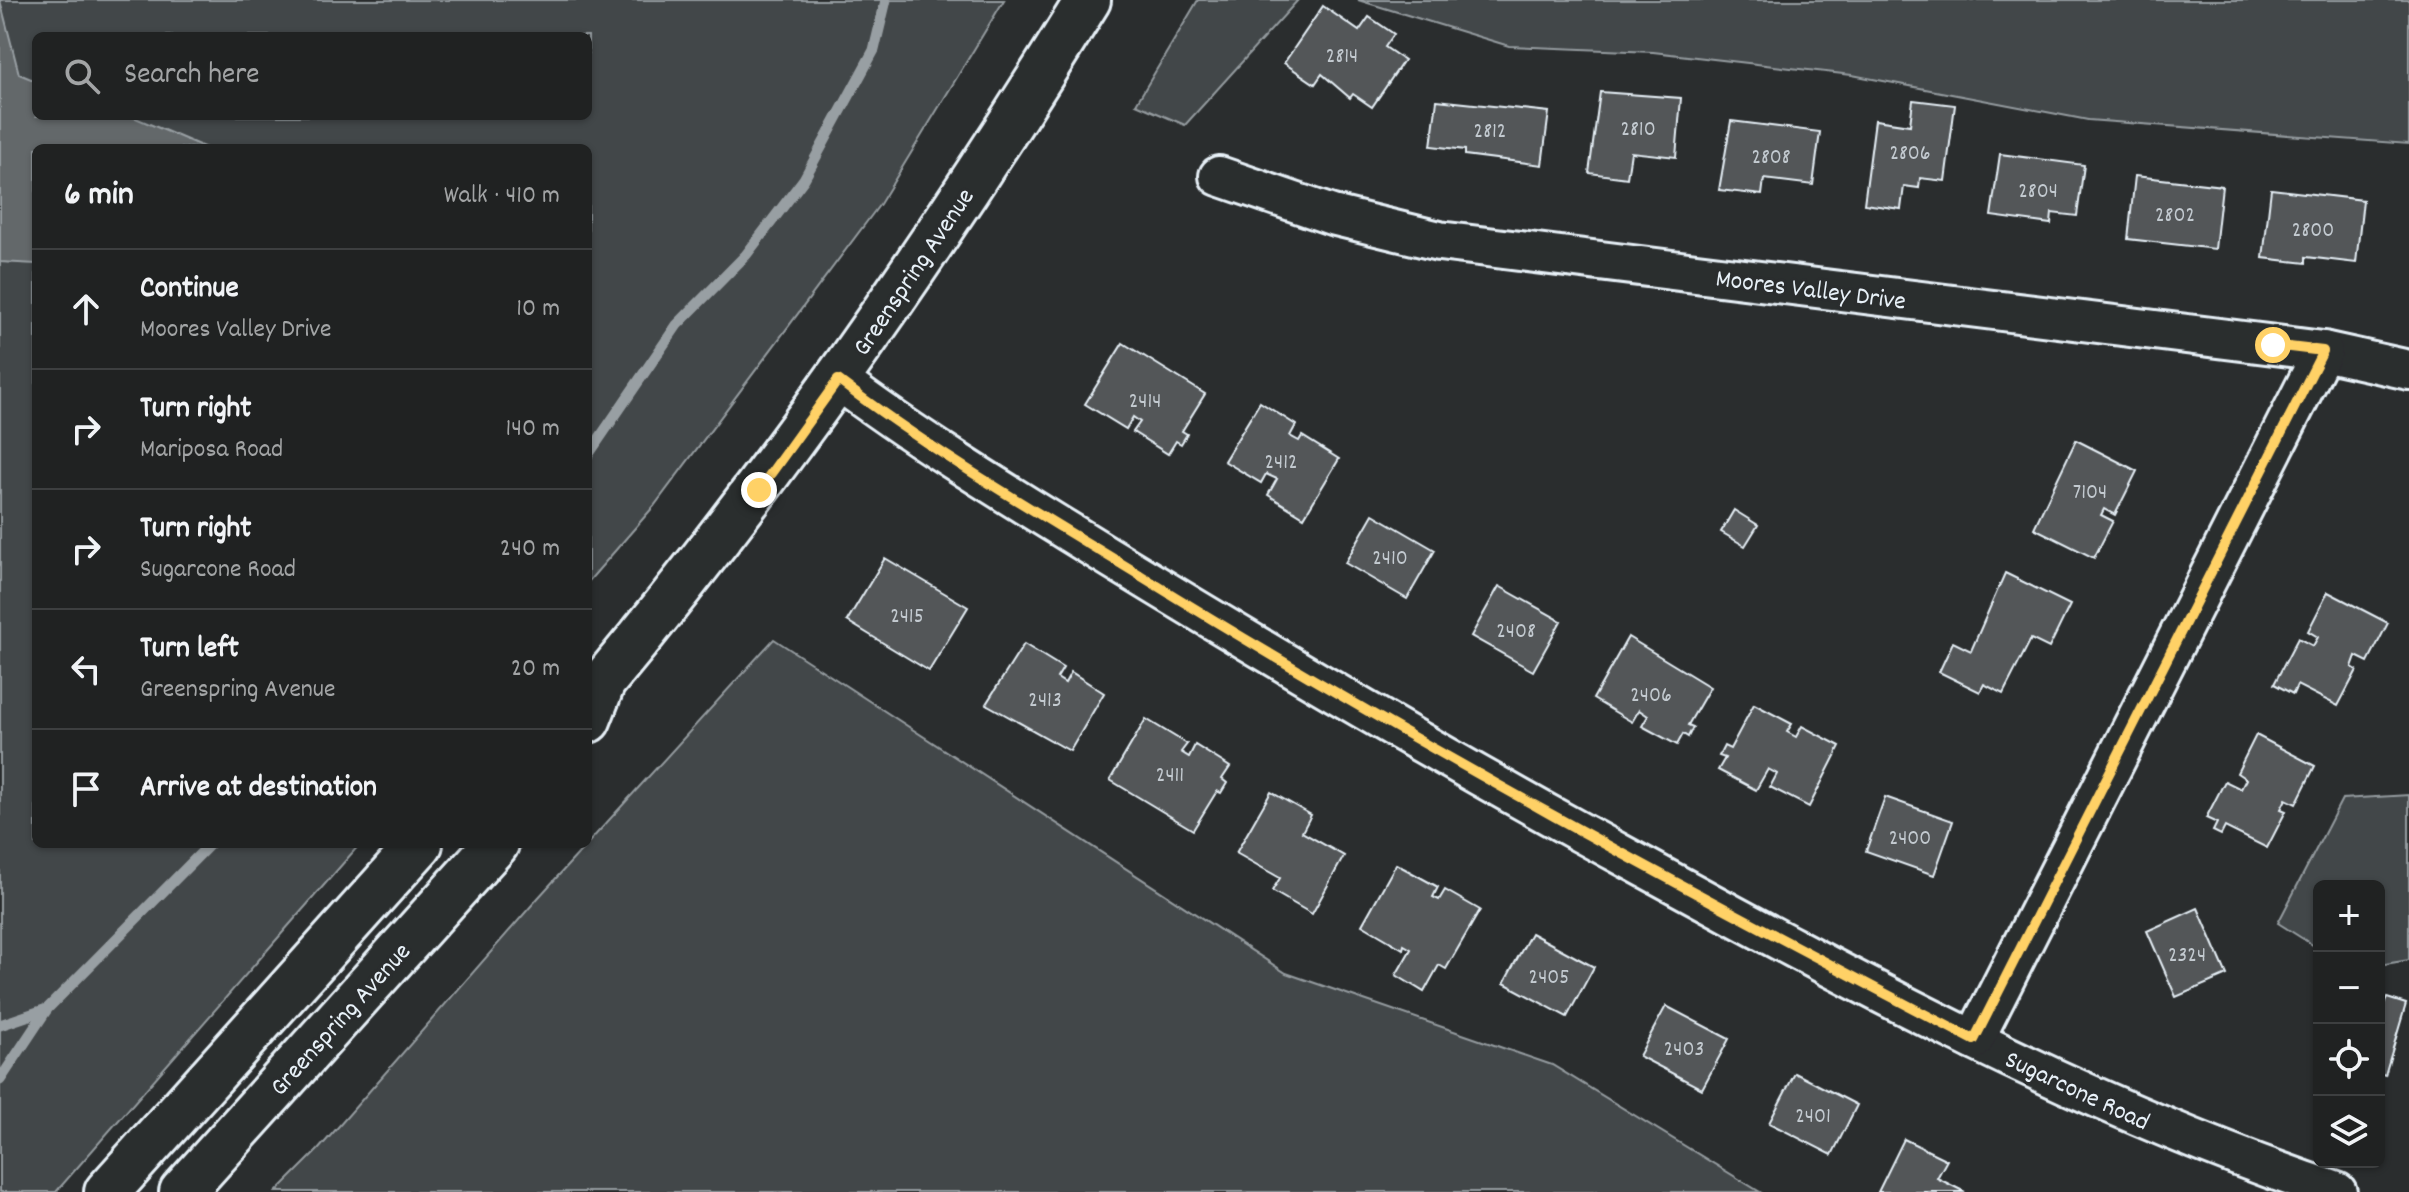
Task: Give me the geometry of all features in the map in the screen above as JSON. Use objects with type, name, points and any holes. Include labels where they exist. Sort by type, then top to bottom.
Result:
[{"type":"main road","name":"Greenspring Avenue","points":[[593,697],[759,490],[838,380],[960,201],[1088,0]]},
{"type":"main road","points":[[107,1192],[416,848]]},
{"type":"main road","name":"Greenspring Avenue","points":[[182,1192],[492,848]]},
{"type":"street","name":"Moores Valley Drive","points":[[1219,176],[1332,215],[1439,241],[2323,351],[2409,370]]},
{"type":"street","points":[[1974,1040],[2323,351]]},
{"type":"street","name":"Sugarcone Road","points":[[838,380],[900,426],[1029,507],[1233,633],[1470,772],[1974,1040],[2108,1105],[2233,1157],[2337,1192]]},
{"type":"shaded area","points":[[0,0],[1004,0],[880,204],[654,506],[592,577],[592,144],[32,144],[32,848],[357,848],[56,1192],[0,1192]]},
{"type":"shaded area","points":[[0,0],[19,74],[32,79],[32,120],[140,120],[197,144],[32,144],[32,264],[0,262]]},
{"type":"shaded area","points":[[1198,0],[1298,0],[1185,125],[1136,104]]},
{"type":"shaded area","points":[[1358,0],[2409,0],[2409,144],[2088,120],[1852,75],[1653,52],[1509,46]]},
{"type":"shaded area","points":[[774,639],[1286,973],[1552,1065],[1760,1192],[276,1192],[318,1150],[584,848],[592,848],[592,839]]},
{"type":"shaded area","points":[[2409,795],[2409,960],[2385,964],[2385,880],[2313,880],[2313,945],[2278,923],[2342,799]]},
{"type":"building","points":[[1323,6],[1359,31],[1369,17],[1394,34],[1385,47],[1404,60],[1372,107],[1353,94],[1350,98],[1322,74],[1315,84],[1284,63]]},
{"type":"building","points":[[1600,92],[1681,98],[1676,157],[1631,152],[1627,178],[1589,173]]},
{"type":"building","points":[[1437,100],[1549,112],[1542,165],[1465,155],[1465,150],[1431,146]]},
{"type":"building","points":[[1913,100],[1955,105],[1945,181],[1920,178],[1919,188],[1904,186],[1901,209],[1864,204],[1875,120],[1910,125]]},
{"type":"building","points":[[1731,121],[1820,132],[1813,185],[1764,179],[1762,195],[1719,190]]},
{"type":"building","points":[[2000,154],[2084,165],[2077,216],[2052,213],[2051,224],[1991,216]]},
{"type":"building","points":[[2135,176],[2222,186],[2215,249],[2128,239]]},
{"type":"building","points":[[2271,189],[2363,200],[2356,263],[2306,257],[2306,263],[2263,258]]},
{"type":"building","points":[[1123,343],[1205,394],[1182,431],[1187,434],[1181,444],[1176,441],[1168,454],[1133,432],[1140,422],[1133,417],[1126,429],[1085,404]]},
{"type":"building","points":[[1260,402],[1296,425],[1290,436],[1299,441],[1302,436],[1339,459],[1304,517],[1268,495],[1277,479],[1266,474],[1261,483],[1224,461]]},
{"type":"building","points":[[2076,440],[2137,471],[2115,515],[2104,509],[2101,515],[2113,521],[2094,558],[2034,528]]},
{"type":"building","points":[[1734,510],[1758,525],[1745,546],[1721,532]]},
{"type":"building","points":[[1373,514],[1435,550],[1407,599],[1345,563]]},
{"type":"building","points":[[885,558],[968,607],[929,671],[847,621]]},
{"type":"building","points":[[2005,573],[2070,605],[2049,648],[2031,639],[2003,694],[1984,684],[1980,692],[1939,672],[1953,642],[1971,651]]},
{"type":"building","points":[[1499,586],[1561,621],[1533,671],[1471,636]]},
{"type":"building","points":[[2328,592],[2388,623],[2368,662],[2356,656],[2352,667],[2357,670],[2338,706],[2297,685],[2293,694],[2274,684],[2298,638],[2313,646],[2318,637],[2308,631]]},
{"type":"building","points":[[1628,637],[1710,687],[1688,725],[1693,727],[1688,737],[1683,734],[1677,745],[1642,726],[1648,716],[1639,710],[1632,722],[1593,699]]},
{"type":"building","points":[[1024,644],[1063,668],[1057,678],[1065,683],[1071,672],[1104,693],[1070,751],[986,704]]},
{"type":"building","points":[[1754,704],[1792,724],[1787,732],[1796,737],[1802,726],[1840,746],[1809,807],[1770,787],[1777,774],[1768,769],[1756,790],[1718,770],[1725,758],[1719,756],[1724,746],[1730,749]]},
{"type":"building","points":[[1146,719],[1187,744],[1181,752],[1189,757],[1195,745],[1230,767],[1222,779],[1227,783],[1221,793],[1217,791],[1193,830],[1110,780]]},
{"type":"building","points":[[2256,735],[2315,766],[2296,804],[2286,799],[2281,809],[2286,811],[2267,848],[2225,827],[2221,835],[2213,831],[2217,823],[2206,818],[2225,781],[2241,789],[2246,779],[2237,773]]},
{"type":"building","points":[[1271,792],[1311,815],[1302,832],[1344,856],[1312,914],[1272,891],[1280,878],[1236,853]]},
{"type":"building","points":[[1885,797],[1953,821],[1934,875],[1866,851]]},
{"type":"building","points":[[1396,864],[1438,887],[1433,897],[1439,900],[1445,890],[1480,910],[1446,969],[1439,965],[1424,992],[1396,975],[1411,949],[1404,945],[1403,949],[1362,925]]},
{"type":"building","points":[[2198,908],[2227,975],[2176,997],[2147,931]]},
{"type":"building","points":[[1531,933],[1594,967],[1567,1017],[1504,983]]},
{"type":"building","points":[[2387,998],[2406,1004],[2385,1075],[2385,1024]]},
{"type":"building","points":[[1666,1006],[1729,1039],[1702,1089],[1639,1056]]},
{"type":"building","points":[[1795,1073],[1857,1105],[1832,1155],[1769,1123]]},
{"type":"building","points":[[1904,1139],[1947,1160],[1937,1178],[1965,1192],[1878,1192]]},
{"type":"waterway","points":[[592,449],[677,325],[746,255],[804,179],[874,50],[886,0]]},
{"type":"waterway","points":[[0,1025],[47,1009],[206,848]]},
{"type":"waterway","points":[[0,1080],[47,1009]]},
{"type":"route","points":[[759,490],[838,380],[900,426],[1016,499],[1233,633],[1470,772],[1686,890],[1974,1040],[2323,351],[2273,345]]}]
